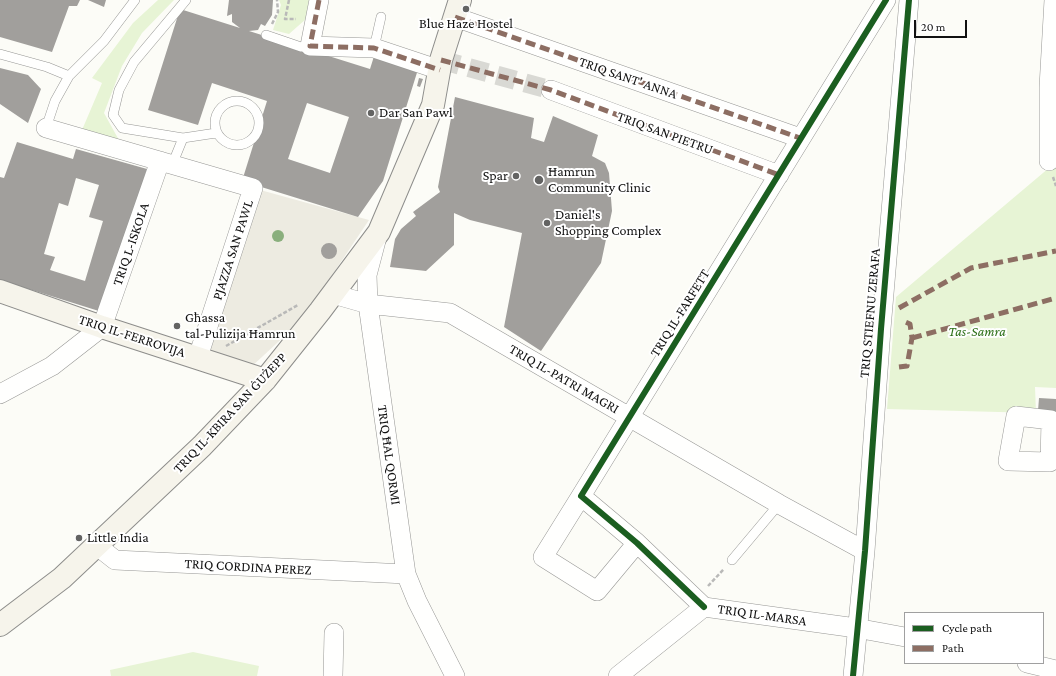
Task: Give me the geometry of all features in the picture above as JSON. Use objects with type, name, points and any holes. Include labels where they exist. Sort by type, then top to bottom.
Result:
[{"type":"main road","name":"TRIQ IL-KBIRA SAN ĠUŻEPP","points":[[0,625],[62,578],[202,446],[265,380],[333,294],[379,232],[433,104],[441,60],[458,8]]},
{"type":"main road","name":"TRIQ IL-FERROVIJA","points":[[0,291],[102,327],[265,380]]},
{"type":"street","points":[[319,0],[310,46],[374,48],[440,70]]},
{"type":"street","name":"TRIQ IL-FARFETT","points":[[636,543],[597,591],[543,557],[886,0]]},
{"type":"street","name":"TRIQ STIEFNU ZERAFA","points":[[853,676],[856,628],[865,551],[881,329],[909,0]]},
{"type":"street","points":[[1049,161],[1049,87],[1054,0]]},
{"type":"street","name":"TRIQ SANT' ANNA","points":[[458,8],[800,138]]},
{"type":"street","name":"TRIQ SAN PIETRU","points":[[551,90],[779,175]]},
{"type":"street","points":[[46,128],[166,163]]},
{"type":"street","name":"PJAZZA SAN PAWL","points":[[166,163],[252,188],[201,358]]},
{"type":"street","name":"TRIQ L-ISKOLA","points":[[102,327],[166,163]]},
{"type":"street","name":"TRIQ ĦAL QORMI","points":[[379,232],[367,275],[368,304],[406,574],[453,674]]},
{"type":"street","name":"TRIQ IL-PATRI MAGRI","points":[[333,294],[368,304],[450,314],[779,504],[865,551]]},
{"type":"street","points":[[0,394],[52,366],[102,327]]},
{"type":"street","points":[[581,496],[636,543],[700,603]]},
{"type":"street","name":"TRIQ CORDINA PEREZ","points":[[96,545],[115,560],[406,574]]},
{"type":"street","name":"TRIQ IL-MARSA","points":[[618,676],[700,603],[856,628],[904,638]]},
{"type":"street","points":[[333,676],[334,633]]},
{"type":"street","points":[[1031,664],[1056,670]]},
{"type":"lane","points":[[46,128],[55,101],[69,76],[104,41],[135,0]]},
{"type":"lane","points":[[186,0],[134,62],[119,90],[113,115],[122,128],[183,138],[216,133]]},
{"type":"lane","points":[[374,48],[381,17]]},
{"type":"lane","points":[[266,35],[301,47],[310,46]]},
{"type":"lane","points":[[0,54],[47,67],[69,76]]},
{"type":"lane","points":[[234,101],[248,103],[257,114],[259,122],[255,136],[242,145],[227,144],[216,133],[214,126],[217,112],[227,103],[234,101]]},
{"type":"lane","points":[[166,163],[183,138]]},
{"type":"lane","points":[[732,560],[779,504]]},
{"type":"path","points":[[266,35],[278,12],[277,0]]},
{"type":"path","points":[[289,0],[285,19],[296,20],[298,16]]},
{"type":"path","points":[[201,358],[300,303],[312,305],[320,311]]},
{"type":"path","points":[[700,603],[732,560]]},
{"type":"green space","points":[[158,0],[174,0],[142,33],[122,66],[104,113],[120,142],[82,130],[102,83],[92,78],[133,23]]},
{"type":"green space","points":[[279,0],[309,0],[306,19],[289,34],[273,30],[281,5]]},
{"type":"green space","name":"Tas-Samra","points":[[1056,162],[1056,388],[1035,387],[1036,413],[887,409],[896,297]]},
{"type":"green space","points":[[193,652],[259,666],[257,676],[111,676],[110,670]]},
{"type":"shaded area","points":[[253,188],[369,220],[302,320],[250,368],[204,359]]},
{"type":"building","points":[[0,0],[80,0],[77,6],[69,6],[52,52],[0,37]]},
{"type":"building","points":[[88,0],[106,0],[104,7]]},
{"type":"building","name":"Dar San Pawl","points":[[229,0],[273,0],[272,15],[265,26],[261,24],[258,30],[249,31],[370,69],[376,50],[420,63],[383,181],[358,217],[242,181],[267,101],[212,83],[198,125],[148,110],[180,9],[240,28],[232,22],[232,14],[227,16]],"holes":[[[307,103],[349,117],[330,173],[288,159]]]},
{"type":"building","points":[[0,68],[28,75],[41,89],[28,123],[0,104]]},
{"type":"building","points":[[419,78],[423,79],[420,87],[417,86]]},
{"type":"building","name":"Daniel's Shopping Complex","points":[[455,97],[534,118],[531,138],[544,142],[553,116],[598,135],[592,156],[605,163],[609,173],[612,211],[601,263],[541,351],[504,327],[522,233],[470,220],[454,213],[454,245],[426,271],[390,267],[395,239],[401,229],[416,216],[413,212],[440,192],[438,187]]},
{"type":"building","points":[[17,142],[73,159],[76,149],[147,169],[102,312],[0,280],[0,177],[4,178]],"holes":[[[76,178],[99,185],[89,217],[103,221],[85,281],[50,270],[55,257],[44,254],[59,203],[68,206]]]},
{"type":"building","points":[[326,243],[332,243],[337,248],[335,257],[332,259],[326,259],[321,254],[321,248]]},
{"type":"building","points":[[1039,398],[1056,399],[1056,413],[1038,411]]},
{"type":"tunnel","points":[[441,60],[551,90]]},
{"type":"marked path","points":[[319,0],[310,46],[374,48],[440,70]]},
{"type":"marked path","points":[[455,17],[800,138]]},
{"type":"marked path","points":[[441,60],[551,90],[779,175]]},
{"type":"marked path","points":[[899,308],[971,268],[1056,251]]},
{"type":"marked path","points":[[912,338],[1056,298]]},
{"type":"marked path","points":[[899,367],[907,366],[912,338],[910,324],[903,321]]},
{"type":"cycle path","points":[[704,607],[637,543],[581,496],[886,0]]},
{"type":"cycle path","points":[[853,676],[865,551],[881,329],[909,0]]},
{"type":"place","name":"Blue Haze Hostel","points":[[466,9]]},
{"type":"place","name":"Dar San Pawl","points":[[371,113]]},
{"type":"place","name":"Spar","points":[[516,176]]},
{"type":"place","name":"Ħamrun Community Clinic","points":[[539,180]]},
{"type":"place","name":"Daniel's Shopping Complex","points":[[547,223]]},
{"type":"place","name":"Għassa tal-Pulizija Ħamrun","points":[[177,326]]},
{"type":"place","name":"Little India","points":[[79,538]]}]
